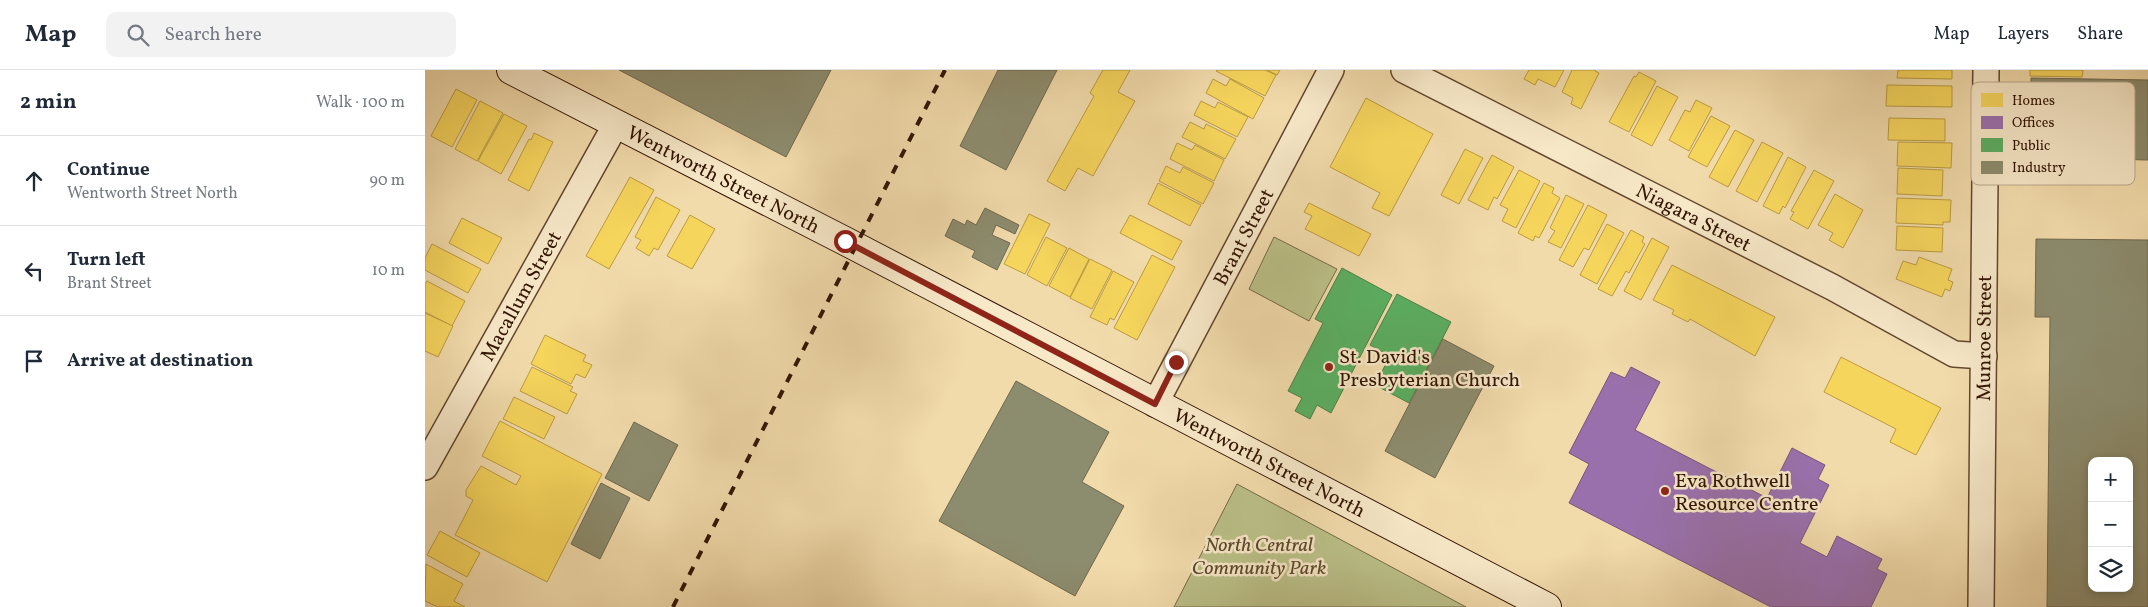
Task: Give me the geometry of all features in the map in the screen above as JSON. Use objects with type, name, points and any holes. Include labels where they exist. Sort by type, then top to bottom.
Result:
[{"type":"main road","name":"Wentworth Street North","points":[[511,70],[845,241],[1543,606]]},
{"type":"street","name":"Brant Street","points":[[1155,404],[1331,70]]},
{"type":"street","name":"Niagara Street","points":[[1405,70],[1832,287],[1954,354],[1984,356]]},
{"type":"street","name":"Macallum Street","points":[[425,467],[616,124]]},
{"type":"street","name":"Munroe Street","points":[[1981,607],[1986,185]]},
{"type":"green space","points":[[1274,237],[1337,269],[1309,321],[1249,289]]},
{"type":"green space","name":"North Central Community Park","points":[[1237,484],[1466,607],[1174,607]]},
{"type":"building: Homes","points":[[1103,70],[1130,70],[1118,92],[1135,101],[1093,176],[1078,168],[1065,191],[1047,181],[1094,96],[1090,93]]},
{"type":"building: Homes","points":[[1217,70],[1265,70],[1276,75],[1265,96]]},
{"type":"building: Homes","points":[[1267,70],[1280,70],[1277,75]]},
{"type":"building: Homes","points":[[1529,70],[1564,70],[1555,87],[1538,79],[1535,85],[1524,79]]},
{"type":"building: Homes","points":[[1572,70],[1596,70],[1599,73],[1581,109],[1571,104],[1573,98],[1562,92]]},
{"type":"building: Homes","points":[[1898,70],[1952,70],[1952,79],[1897,78]]},
{"type":"building: Homes","points":[[2030,70],[2083,70],[2082,77],[2030,76]]},
{"type":"building: Homes","points":[[1639,72],[1656,81],[1629,132],[1609,122],[1634,76],[1636,77]]},
{"type":"building: Homes","points":[[1213,79],[1226,86],[1230,79],[1264,98],[1253,119],[1206,93]]},
{"type":"building: Homes","points":[[1887,85],[1952,86],[1952,107],[1886,106]]},
{"type":"building: Homes","points":[[1657,86],[1678,97],[1652,146],[1631,135]]},
{"type":"building: Homes","points":[[456,89],[477,100],[452,147],[431,136]]},
{"type":"building: Homes","points":[[1366,98],[1433,134],[1389,216],[1372,208],[1380,193],[1330,167]]},
{"type":"building: Homes","points":[[1696,100],[1712,108],[1689,151],[1669,140],[1685,110],[1690,112]]},
{"type":"building: Homes","points":[[480,101],[503,113],[477,161],[455,149]]},
{"type":"building: Homes","points":[[1201,101],[1215,108],[1218,102],[1248,117],[1237,137],[1194,115]]},
{"type":"building: Homes","points":[[504,114],[527,126],[501,174],[478,161]]},
{"type":"building: Homes","points":[[1711,116],[1730,126],[1707,167],[1688,157]]},
{"type":"building: Homes","points":[[1889,118],[1945,119],[1945,141],[1888,140]]},
{"type":"building: Homes","points":[[1190,122],[1204,129],[1206,124],[1236,139],[1225,159],[1182,137]]},
{"type":"building: Homes","points":[[1735,130],[1754,140],[1728,187],[1709,177]]},
{"type":"building: Homes","points":[[534,133],[553,142],[529,191],[508,180]]},
{"type":"building: Homes","points":[[1762,142],[1783,153],[1757,202],[1736,191]]},
{"type":"building: Homes","points":[[1898,142],[1952,143],[1951,168],[1897,166]]},
{"type":"building: Homes","points":[[1177,143],[1192,150],[1195,145],[1224,160],[1214,181],[1170,159]]},
{"type":"building: Homes","points":[[1465,149],[1483,158],[1459,204],[1441,195]]},
{"type":"building: Homes","points":[[1492,155],[1514,167],[1497,199],[1494,197],[1488,210],[1468,200]]},
{"type":"building: Homes","points":[[1788,157],[1806,167],[1785,208],[1783,206],[1779,214],[1763,206]]},
{"type":"building: Homes","points":[[1166,166],[1180,173],[1183,167],[1214,183],[1203,204],[1159,181]]},
{"type":"building: Homes","points":[[1898,168],[1943,170],[1942,196],[1897,194]]},
{"type":"building: Homes","points":[[1519,170],[1540,181],[1516,228],[1502,221],[1508,209],[1500,205]]},
{"type":"building: Homes","points":[[1814,170],[1834,181],[1808,229],[1790,219],[1794,212],[1791,211]]},
{"type":"building: Homes","points":[[630,177],[654,190],[609,269],[586,256]]},
{"type":"building: Homes","points":[[1158,183],[1201,205],[1190,226],[1148,204]]},
{"type":"building: Homes","points":[[1544,183],[1554,188],[1552,193],[1560,198],[1539,238],[1535,236],[1533,241],[1518,233]]},
{"type":"building: Homes","points":[[1835,194],[1863,210],[1843,248],[1829,240],[1833,233],[1818,225]]},
{"type":"building: Homes","points":[[1566,195],[1584,204],[1561,248],[1548,242],[1555,231],[1550,228]]},
{"type":"building: Homes","points":[[656,197],[680,210],[658,250],[654,248],[649,256],[636,248],[641,240],[635,237]]},
{"type":"building: Homes","points":[[1897,198],[1951,200],[1950,222],[1943,222],[1943,225],[1896,223]]},
{"type":"building: Homes","points":[[1309,203],[1371,234],[1359,256],[1305,229],[1312,216],[1304,212]]},
{"type":"building: Homes","points":[[1588,205],[1607,215],[1589,250],[1584,248],[1573,267],[1559,260]]},
{"type":"building: Homes","points":[[1029,214],[1050,224],[1025,274],[1004,264]]},
{"type":"building: Homes","points":[[690,215],[715,229],[692,269],[667,256]]},
{"type":"building: Homes","points":[[1130,215],[1182,241],[1172,260],[1120,233]]},
{"type":"building: Homes","points":[[462,218],[502,238],[488,264],[449,243]]},
{"type":"building: Homes","points":[[1607,224],[1624,233],[1597,284],[1580,275]]},
{"type":"building: Homes","points":[[1897,226],[1943,228],[1942,252],[1896,250]]},
{"type":"building: Homes","points":[[1631,230],[1644,237],[1642,242],[1645,244],[1629,273],[1626,271],[1612,296],[1598,289]]},
{"type":"building: Homes","points":[[1046,237],[1067,248],[1047,286],[1027,275]]},
{"type":"building: Homes","points":[[1652,238],[1669,247],[1641,300],[1624,291]]},
{"type":"building: Homes","points":[[432,244],[481,269],[468,293],[425,270],[425,258]]},
{"type":"building: Homes","points":[[1069,248],[1089,259],[1070,297],[1049,286]]},
{"type":"building: Homes","points":[[1152,255],[1175,267],[1137,340],[1114,328]]},
{"type":"building: Homes","points":[[1919,257],[1952,269],[1948,280],[1953,282],[1950,291],[1945,289],[1942,297],[1896,279],[1903,261],[1916,265]]},
{"type":"building: Homes","points":[[1090,259],[1112,270],[1092,309],[1070,298]]},
{"type":"building: Homes","points":[[1672,265],[1775,317],[1755,356],[1690,319],[1688,322],[1672,314],[1674,310],[1653,300]]},
{"type":"building: Homes","points":[[1113,271],[1134,282],[1114,320],[1110,318],[1107,325],[1090,317]]},
{"type":"building: Homes","points":[[427,281],[465,301],[452,326],[425,312],[425,284]]},
{"type":"building: Homes","points":[[425,313],[453,326],[438,357],[425,351]]},
{"type":"building: Homes","points":[[545,335],[586,355],[583,361],[592,365],[585,378],[576,374],[571,384],[531,364]]},
{"type":"building: Homes","points":[[1841,357],[1941,408],[1916,455],[1890,442],[1896,429],[1824,392]]},
{"type":"building: Homes","points":[[532,367],[573,387],[570,391],[577,394],[567,414],[520,391]]},
{"type":"building: Homes","points":[[514,397],[555,417],[544,439],[503,419]]},
{"type":"building: Homes","points":[[500,421],[602,474],[547,582],[455,535],[473,500],[466,496],[466,490],[481,466],[516,485],[521,476],[482,456]]},
{"type":"building: Homes","points":[[440,531],[480,553],[467,577],[427,555]]},
{"type":"building: Homes","points":[[426,564],[463,584],[454,601],[465,607],[438,607],[425,601]]},
{"type":"building: Offices","name":"Eva Rothwell Resource Centre","points":[[1631,367],[1660,382],[1635,430],[1767,498],[1792,448],[1825,465],[1818,479],[1829,485],[1800,543],[1827,557],[1837,536],[1882,559],[1877,569],[1887,574],[1871,607],[1771,607],[1569,503],[1589,464],[1569,453],[1611,372],[1625,378]]},
{"type":"building: Public","points":[[1342,268],[1392,295],[1331,413],[1317,405],[1310,419],[1295,411],[1302,398],[1288,391],[1323,323],[1315,319]]},
{"type":"building: Public","points":[[1397,294],[1451,322],[1409,403],[1375,385],[1390,356],[1370,345]]},
{"type":"building: Industry","points":[[619,70],[831,70],[786,157]]},
{"type":"building: Industry","points":[[998,70],[1057,70],[1006,170],[960,146]]},
{"type":"building: Industry","points":[[2031,78],[2148,80],[2148,160],[2135,160],[2135,82],[2031,82]]},
{"type":"building: Industry","points":[[985,208],[1019,225],[1015,234],[996,225],[992,235],[1010,243],[997,270],[972,257],[975,251],[945,236],[953,219],[965,225],[967,220],[976,225]]},
{"type":"building: Industry","points":[[2036,239],[2148,240],[2148,607],[2047,607],[2050,317],[2035,317]]},
{"type":"building: Industry","points":[[1443,339],[1494,366],[1435,478],[1385,451]]},
{"type":"building: Industry","points":[[1016,381],[1109,432],[1082,482],[1124,506],[1075,596],[939,521]]},
{"type":"building: Industry","points":[[634,422],[678,445],[649,501],[605,478]]},
{"type":"building: Industry","points":[[601,483],[630,498],[600,559],[571,544]]},
{"type":"railway","points":[[673,607],[945,70]]},
{"type":"place","name":"St. David's Presbyterian Church","points":[[1329,367]]},
{"type":"place","name":"Eva Rothwell Resource Centre","points":[[1665,491]]},
{"type":"route","points":[[845,241],[1155,404],[1176,362]]}]
